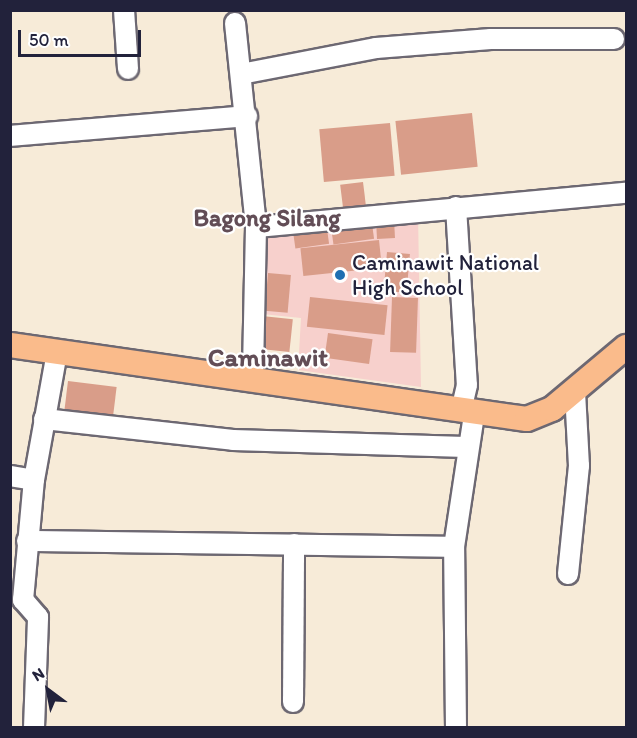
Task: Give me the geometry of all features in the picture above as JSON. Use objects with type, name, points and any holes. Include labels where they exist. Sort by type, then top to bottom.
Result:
[{"type":"main road","points":[[10,345],[253,375],[467,412],[527,419],[552,409],[627,347]]},
{"type":"street","points":[[124,10],[128,69]]},
{"type":"street","points":[[235,23],[247,116],[256,227],[253,375]]},
{"type":"street","points":[[242,75],[376,48],[491,39],[614,39]]},
{"type":"street","points":[[10,136],[247,116]]},
{"type":"street","points":[[256,227],[627,193]]},
{"type":"street","points":[[456,207],[467,385],[466,447],[454,547],[456,728]]},
{"type":"street","points":[[34,728],[38,617],[17,599],[34,480],[57,352]]},
{"type":"street","points":[[568,574],[579,466],[575,391]]},
{"type":"street","points":[[44,419],[233,440],[466,447]]},
{"type":"street","points":[[10,476],[34,480]]},
{"type":"street","points":[[27,540],[454,547]]},
{"type":"street","points":[[293,702],[294,544]]},
{"type":"shaded area","name":"Caminawit National High School","points":[[418,213],[421,387],[298,370],[301,318],[262,314],[261,236]]},
{"type":"building","points":[[472,113],[478,167],[401,175],[395,121]]},
{"type":"building","points":[[390,123],[395,176],[324,182],[319,129]]},
{"type":"building","points":[[363,182],[366,206],[343,209],[340,185]]},
{"type":"building","points":[[394,219],[395,238],[377,239],[376,220]]},
{"type":"building","points":[[372,224],[374,239],[333,245],[331,230]]},
{"type":"building","points":[[327,229],[329,244],[295,249],[293,234]]},
{"type":"building","points":[[379,240],[382,268],[303,276],[300,248]]},
{"type":"building","points":[[387,252],[410,254],[407,293],[384,291]]},
{"type":"building","points":[[268,273],[291,275],[288,313],[265,311]]},
{"type":"building","points":[[310,297],[388,305],[384,335],[307,327]]},
{"type":"building","points":[[392,297],[418,298],[416,353],[390,352]]},
{"type":"building","points":[[262,316],[293,319],[289,352],[259,349]]},
{"type":"building","points":[[328,333],[373,339],[369,364],[325,358]]},
{"type":"building","points":[[68,381],[117,387],[112,424],[63,418]]},
{"type":"place","name":"Caminawit National High School","points":[[340,275]]},
{"type":"district","name":"Bagong Silang","points":[[267,218]]},
{"type":"district","name":"Caminawit","points":[[268,358]]}]
